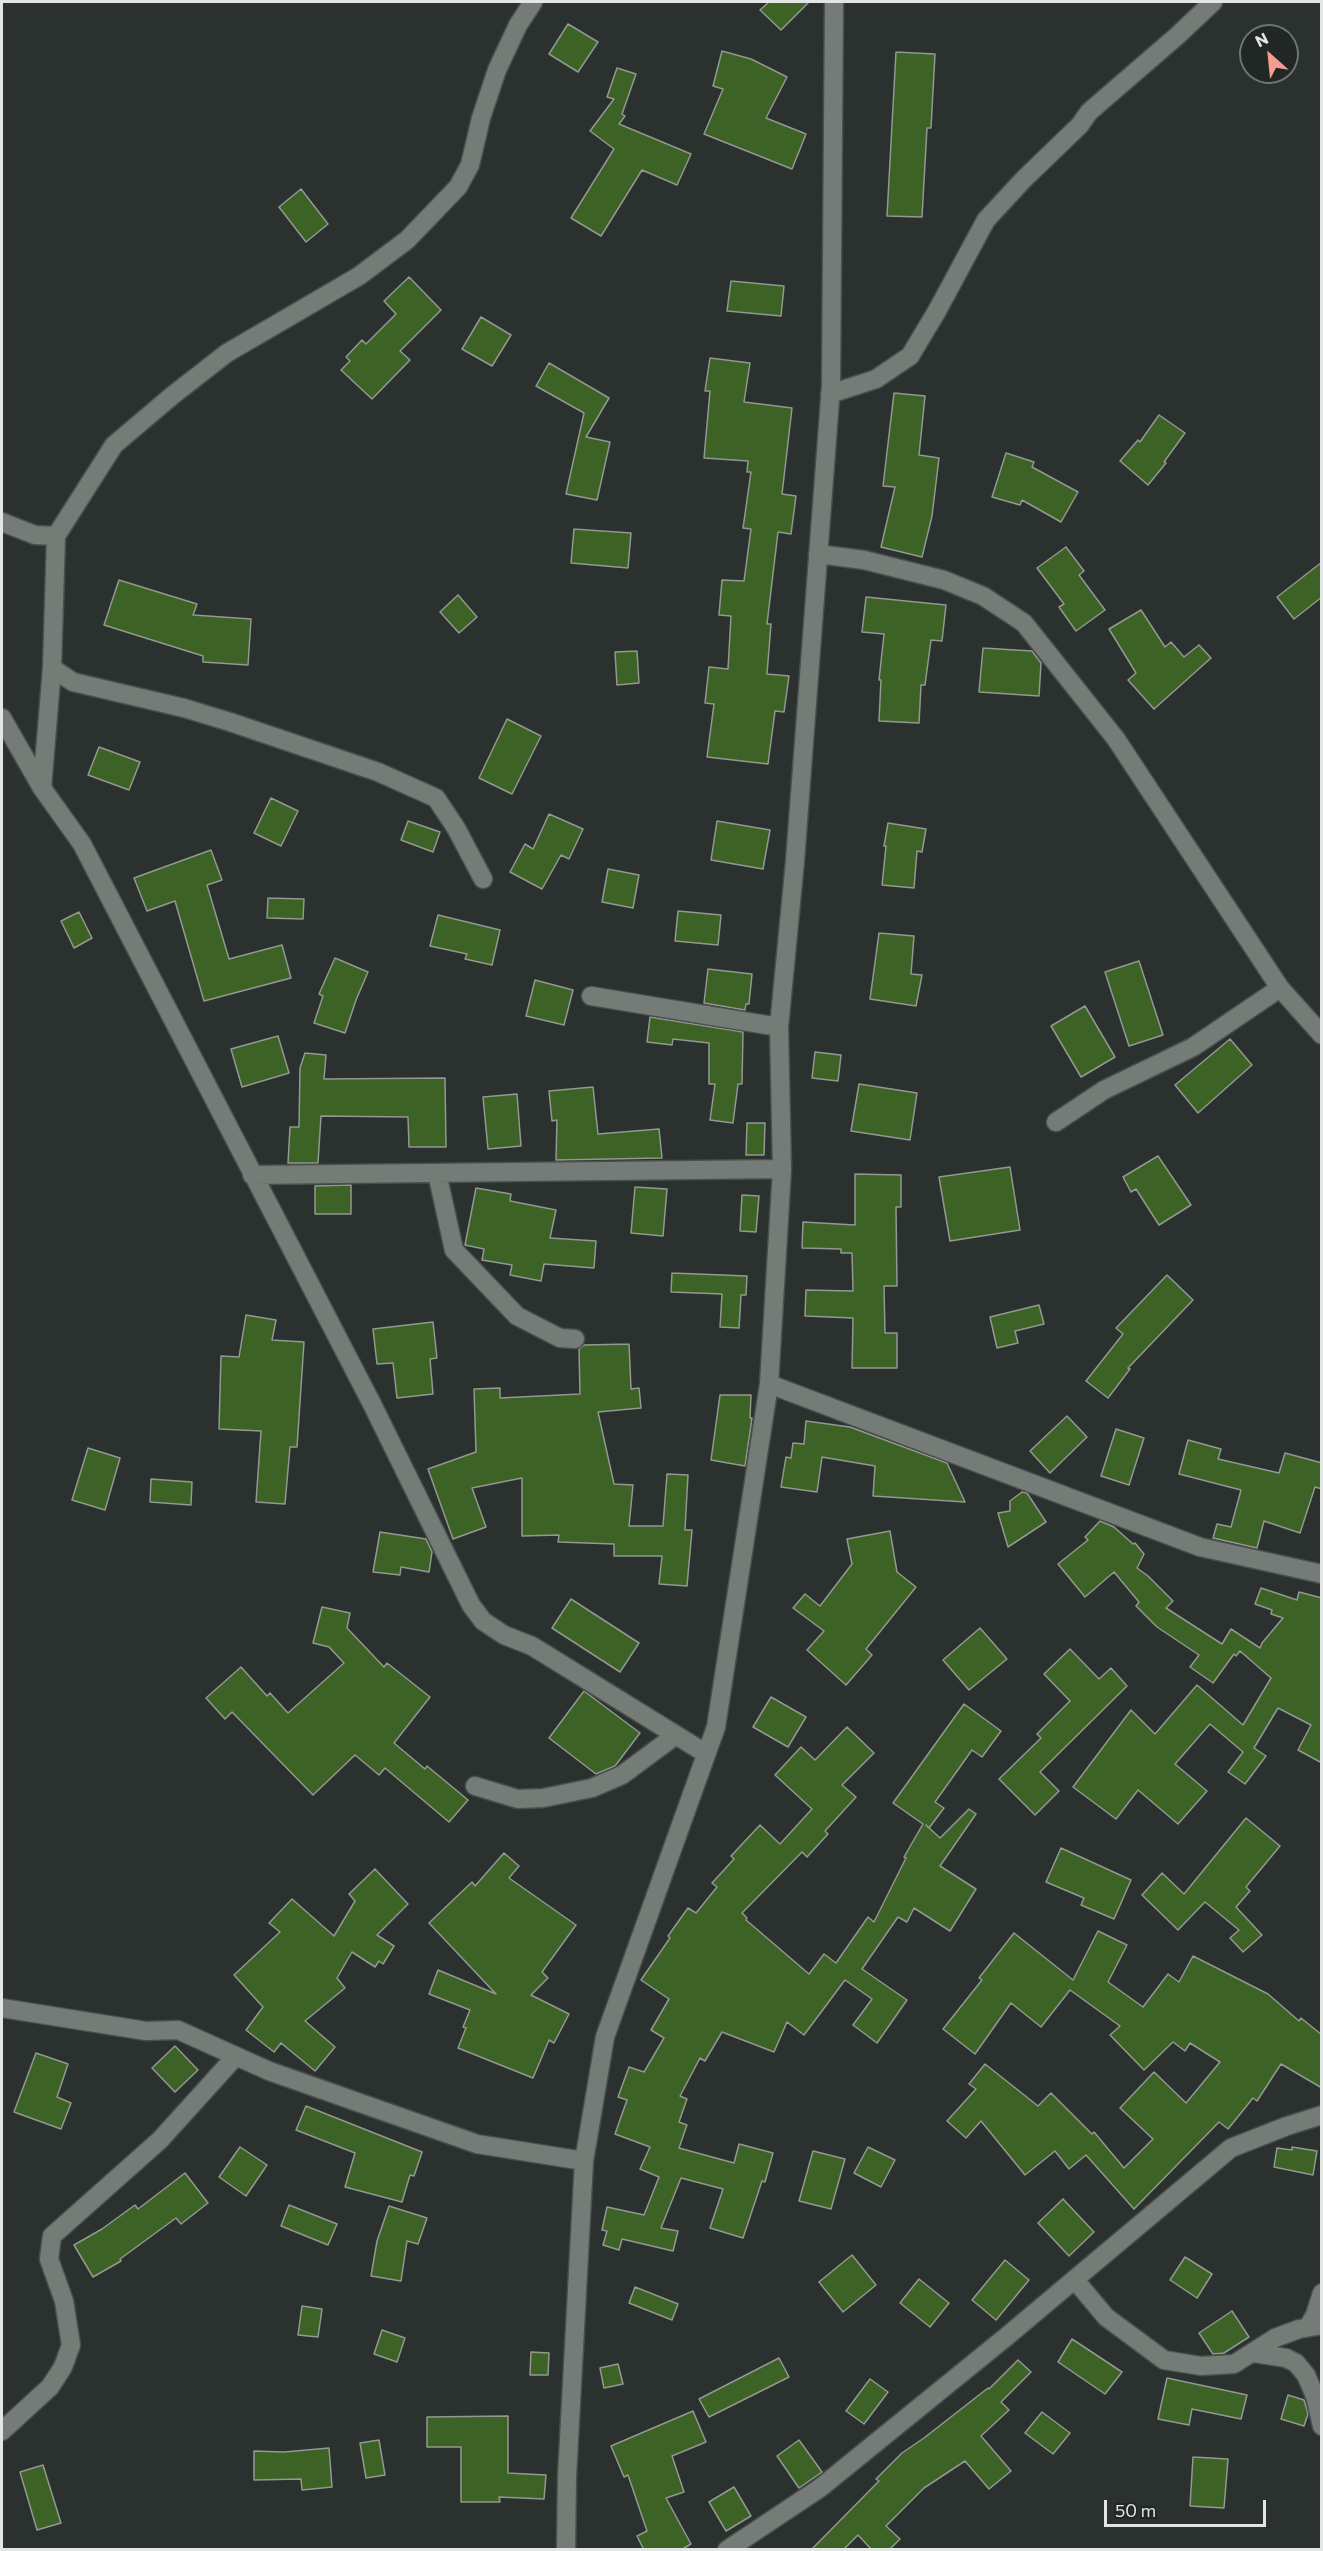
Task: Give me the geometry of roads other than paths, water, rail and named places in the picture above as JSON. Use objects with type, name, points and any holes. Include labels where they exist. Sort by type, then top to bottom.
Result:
[{"type":"street","points":[[42,788],[52,668],[56,536],[108,454],[122,438],[227,352],[359,276],[407,240],[441,206],[458,186],[470,165],[481,118],[497,70],[518,26],[533,2]]},
{"type":"street","points":[[566,2550],[567,2477],[584,2161],[606,2037],[716,1727],[769,1384],[782,1169],[779,1027],[795,861],[830,394],[834,2]]},
{"type":"street","points":[[830,394],[876,379],[910,356],[986,220],[1024,179],[1080,125],[1089,112],[1213,2]]},
{"type":"street","points":[[2,522],[35,535],[56,536]]},
{"type":"street","points":[[818,554],[864,560],[944,580],[984,596],[1024,623],[1116,739],[1280,988],[1322,1035]]},
{"type":"street","points":[[52,668],[73,682],[184,708],[230,722],[378,772],[436,798],[456,828],[483,879]]},
{"type":"street","points":[[2,718],[42,788],[82,844],[372,1404],[471,1605],[483,1621],[504,1635],[532,1646],[705,1753]]},
{"type":"street","points":[[1056,1122],[1104,1090],[1193,1047],[1280,988]]},
{"type":"street","points":[[591,996],[779,1027]]},
{"type":"street","points":[[252,1175],[782,1169]]},
{"type":"street","points":[[437,1173],[454,1250],[517,1316],[560,1338],[575,1339]]},
{"type":"street","points":[[769,1384],[1200,1547],[1322,1574]]},
{"type":"street","points":[[475,1786],[518,1799],[543,1798],[592,1788],[622,1775],[676,1735]]},
{"type":"street","points":[[2,2008],[146,2031],[178,2030],[269,2071],[477,2144],[584,2161]]},
{"type":"street","points":[[2,2432],[50,2387],[63,2367],[71,2345],[64,2301],[49,2259],[52,2236],[160,2140],[236,2056]]},
{"type":"street","points":[[727,2550],[820,2488],[1075,2280],[1232,2148],[1322,2115]]},
{"type":"street","points":[[1075,2280],[1106,2317],[1164,2360],[1201,2366],[1234,2364],[1275,2338],[1315,2326],[1315,2315],[1322,2293]]},
{"type":"street","points":[[1254,2353],[1286,2358],[1296,2363],[1306,2375],[1315,2396],[1322,2426]]}]
